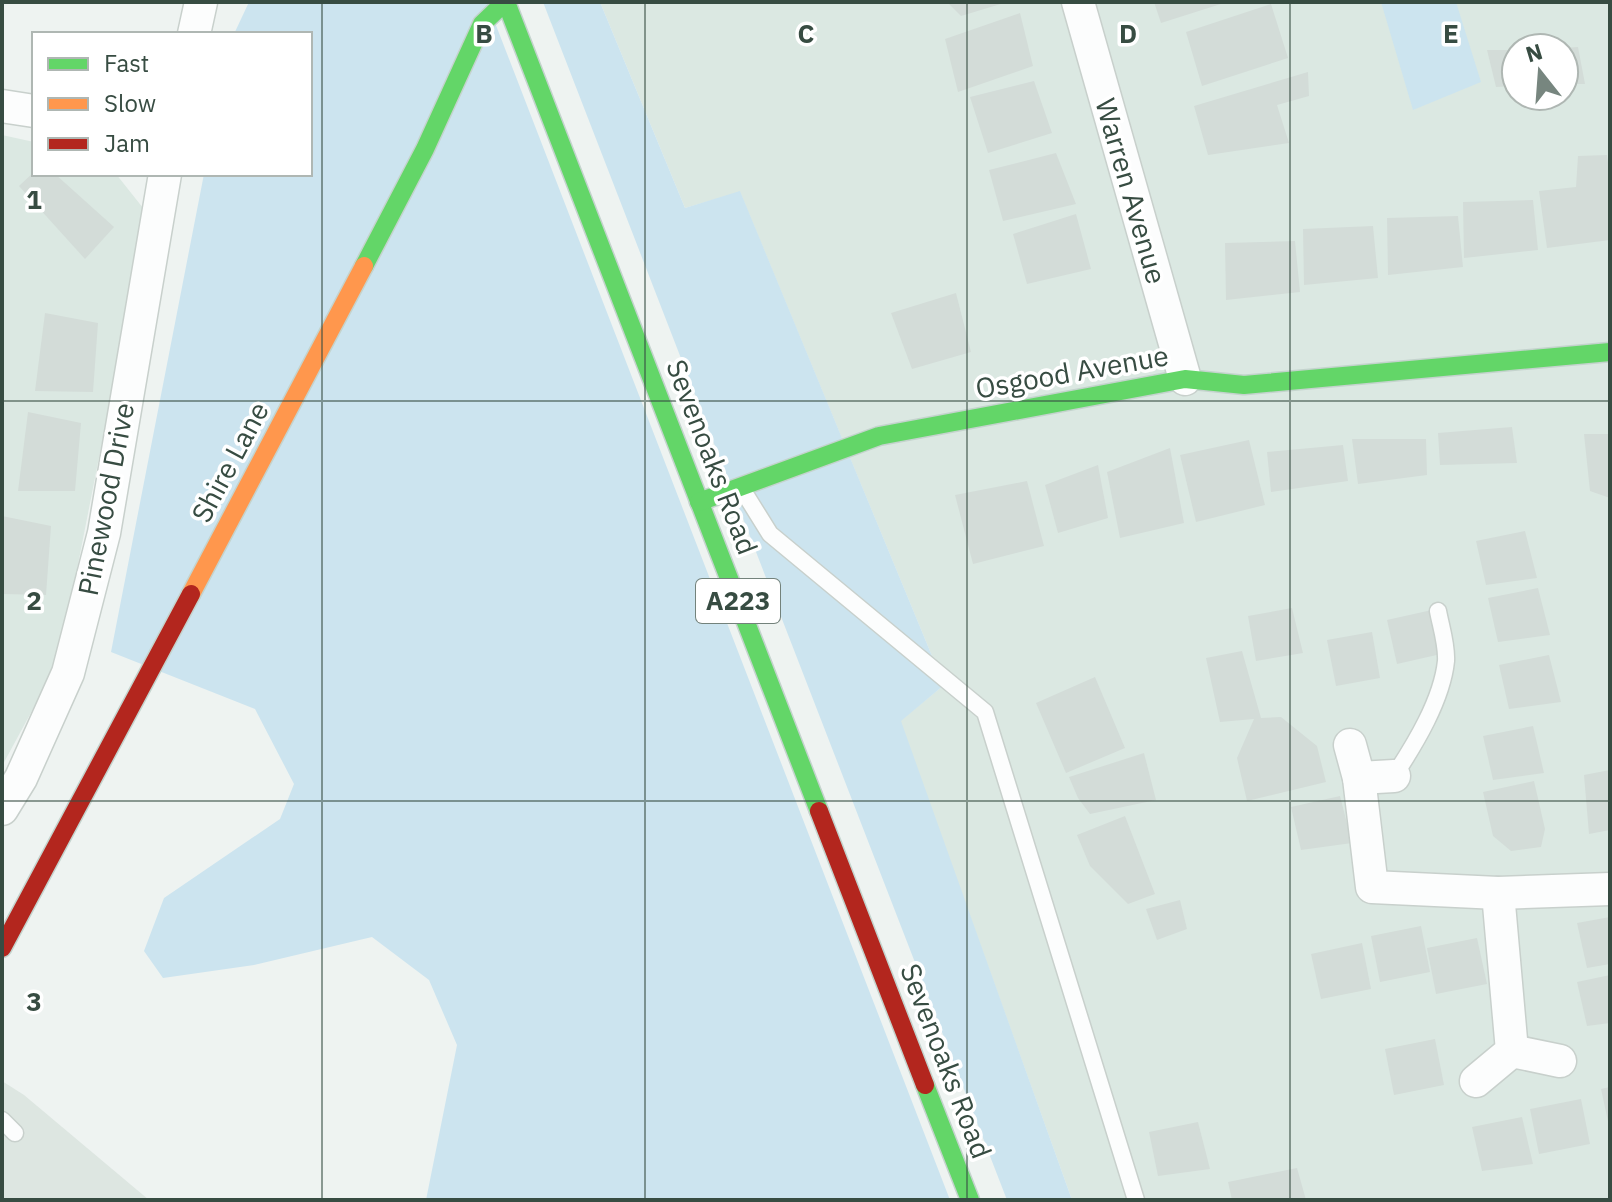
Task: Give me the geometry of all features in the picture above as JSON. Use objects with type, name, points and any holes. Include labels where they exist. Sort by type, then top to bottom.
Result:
[{"type":"street","points":[[194,32],[201,2]]},
{"type":"street","name":"Sevenoaks Road","points":[[506,2],[970,1200]]},
{"type":"street","name":"Shire Lane","points":[[2,948],[227,529],[425,149],[482,24],[506,2]]},
{"type":"street","name":"Warren Avenue","points":[[1078,2],[1185,379]]},
{"type":"street","points":[[2,106],[32,111]]},
{"type":"street","name":"Pinewood Drive","points":[[2,809],[21,778],[72,659],[104,533],[165,176]]},
{"type":"street","name":"Osgood Avenue","points":[[699,502],[879,436],[1185,379],[1244,385],[1610,352]]},
{"type":"street","points":[[1350,745],[1359,778],[1372,887],[1498,893],[1610,889]]},
{"type":"street","points":[[1359,778],[1394,776]]},
{"type":"street","points":[[1498,893],[1512,1051]]},
{"type":"street","points":[[1512,1051],[1560,1061]]},
{"type":"street","points":[[1476,1081],[1512,1051]]},
{"type":"lane","points":[[742,487],[770,534],[985,712],[1136,1200]]},
{"type":"lane","points":[[1394,776],[1418,740],[1443,679],[1446,658],[1438,611]]},
{"type":"lane","points":[[2,1120],[15,1133]]},
{"type":"shaded area","points":[[249,2],[487,2],[950,1200],[426,1200],[457,1045],[429,980],[372,937],[254,965],[163,978],[144,951],[164,898],[280,819],[294,784],[255,709],[111,652],[204,176],[312,176],[312,32],[235,32]]},
{"type":"shaded area","points":[[543,2],[600,2],[685,208],[740,191],[944,685],[901,721],[1072,1200],[1007,1200]]},
{"type":"shaded area","points":[[600,2],[1610,2],[1610,1200],[1072,1200],[900,721],[944,685],[740,192],[685,208]]},
{"type":"shaded area","points":[[1381,2],[1456,2],[1481,82],[1413,110]]},
{"type":"shaded area","points":[[2,135],[32,142],[32,176],[118,176],[147,213],[59,661],[2,766]]},
{"type":"shaded area","points":[[2,1081],[24,1095],[149,1200],[2,1200]]},
{"type":"building","points":[[947,2],[1004,2],[1004,3],[961,16]]},
{"type":"building","points":[[1154,2],[1224,2],[1224,3],[1161,23]]},
{"type":"building","points":[[1271,4],[1288,58],[1202,86],[1186,32]]},
{"type":"building","points":[[1020,13],[1033,66],[958,92],[945,39]]},
{"type":"building","points":[[1487,50],[1500,50],[1500,87],[1496,87]]},
{"type":"building","points":[[1580,58],[1585,84],[1580,84]]},
{"type":"building","points":[[1308,72],[1309,96],[1277,105],[1289,143],[1208,155],[1194,106]]},
{"type":"building","points":[[1034,81],[1052,133],[988,153],[970,97]]},
{"type":"building","points":[[1056,153],[1076,204],[1003,221],[989,170]]},
{"type":"building","points":[[1607,155],[1610,240],[1547,248],[1539,191],[1576,187],[1578,156]]},
{"type":"building","points":[[32,174],[57,176],[114,227],[85,259],[19,186]]},
{"type":"building","points":[[1533,200],[1538,250],[1464,258],[1463,202]]},
{"type":"building","points":[[1076,214],[1091,269],[1027,284],[1013,234]]},
{"type":"building","points":[[1458,216],[1463,267],[1388,275],[1387,218]]},
{"type":"building","points":[[1373,226],[1378,278],[1304,285],[1303,229]]},
{"type":"building","points":[[1295,241],[1300,292],[1226,300],[1225,243]]},
{"type":"building","points":[[956,293],[971,352],[912,369],[891,313]]},
{"type":"building","points":[[45,313],[98,323],[93,392],[35,391]]},
{"type":"building","points":[[28,412],[81,423],[75,491],[18,491]]},
{"type":"building","points":[[1512,427],[1517,463],[1440,465],[1438,433]]},
{"type":"building","points":[[1584,434],[1610,434],[1610,498],[1590,491]]},
{"type":"building","points":[[1352,439],[1426,439],[1427,475],[1358,484]]},
{"type":"building","points":[[1249,440],[1265,505],[1196,522],[1180,455]]},
{"type":"building","points":[[1343,445],[1348,481],[1271,492],[1267,452]]},
{"type":"building","points":[[1170,448],[1184,523],[1120,538],[1107,472]]},
{"type":"building","points":[[1098,465],[1108,518],[1058,533],[1045,485]]},
{"type":"building","points":[[1027,481],[1044,546],[973,564],[955,495]]},
{"type":"building","points":[[2,516],[51,526],[46,595],[2,594]]},
{"type":"building","points":[[1525,531],[1537,578],[1486,585],[1476,541]]},
{"type":"building","points":[[1538,588],[1550,635],[1498,642],[1488,598]]},
{"type":"building","points":[[1292,608],[1303,653],[1256,661],[1248,616]]},
{"type":"building","points":[[1432,610],[1441,654],[1397,664],[1387,620]]},
{"type":"building","points":[[1372,632],[1380,678],[1336,686],[1327,640]]},
{"type":"building","points":[[1242,651],[1261,718],[1281,717],[1317,746],[1326,782],[1247,801],[1237,758],[1254,719],[1220,722],[1206,658]]},
{"type":"building","points":[[1549,655],[1561,702],[1509,709],[1499,665]]},
{"type":"building","points":[[1095,677],[1125,748],[1066,773],[1036,703]]},
{"type":"building","points":[[1533,726],[1544,773],[1493,780],[1483,736]]},
{"type":"building","points":[[1144,753],[1156,800],[1090,814],[1078,798],[1069,777]]},
{"type":"building","points":[[1610,770],[1610,830],[1589,834],[1584,775]]},
{"type":"building","points":[[1534,781],[1545,829],[1541,847],[1511,851],[1493,836],[1483,792]]},
{"type":"building","points":[[1340,796],[1352,843],[1301,850],[1291,807]]},
{"type":"building","points":[[1125,816],[1155,894],[1128,904],[1090,866],[1077,835]]},
{"type":"building","points":[[1180,900],[1187,929],[1157,940],[1146,909]]},
{"type":"building","points":[[1610,917],[1610,964],[1587,968],[1577,923]]},
{"type":"building","points":[[1421,926],[1430,972],[1380,982],[1371,936]]},
{"type":"building","points":[[1477,938],[1487,984],[1436,994],[1427,948]]},
{"type":"building","points":[[1362,943],[1371,989],[1321,999],[1311,954]]},
{"type":"building","points":[[1610,975],[1610,1023],[1587,1026],[1577,982]]},
{"type":"building","points":[[1435,1039],[1444,1085],[1394,1095],[1385,1049]]},
{"type":"building","points":[[1610,1087],[1610,1126],[1609,1126],[1601,1089]]},
{"type":"building","points":[[1581,1099],[1590,1144],[1539,1154],[1530,1109]]},
{"type":"building","points":[[1522,1117],[1533,1164],[1482,1171],[1472,1127]]},
{"type":"building","points":[[1198,1122],[1210,1169],[1158,1176],[1149,1132]]},
{"type":"building","points":[[1297,1168],[1306,1200],[1232,1200],[1228,1182]]},
{"type":"traffic: fast","points":[[364,266],[425,149],[482,24],[505,2]]},
{"type":"traffic: fast","points":[[506,2],[819,811]]},
{"type":"traffic: fast","points":[[699,502],[879,436],[1185,379],[1244,385],[1610,352]]},
{"type":"traffic: fast","points":[[925,1085],[970,1200]]},
{"type":"traffic: slow","points":[[191,594],[364,266]]},
{"type":"traffic: jam","points":[[2,948],[191,594]]},
{"type":"traffic: jam","points":[[819,811],[925,1085]]}]
